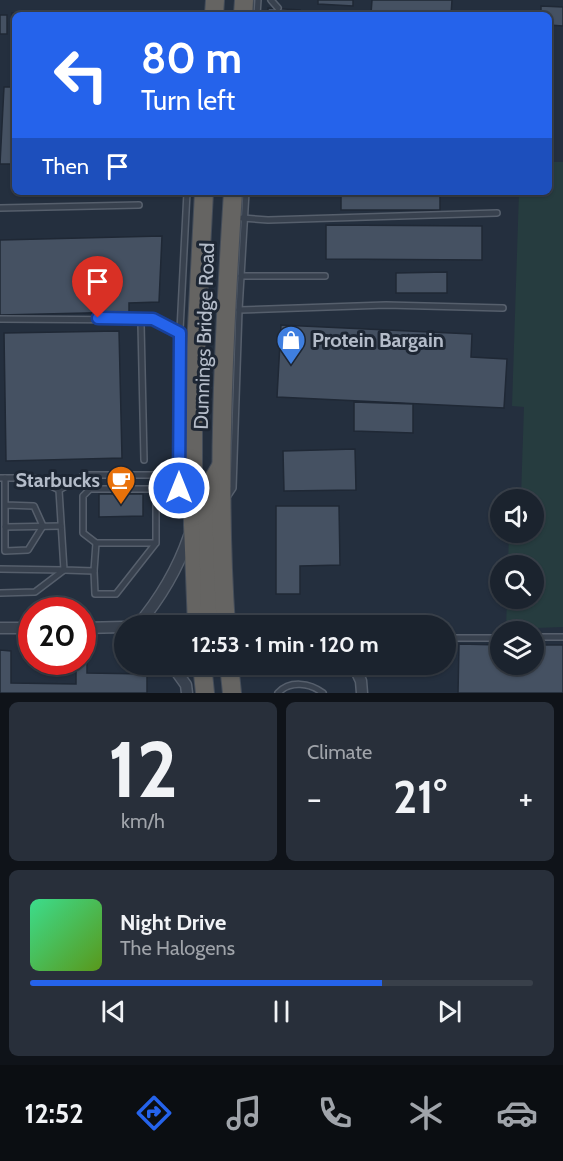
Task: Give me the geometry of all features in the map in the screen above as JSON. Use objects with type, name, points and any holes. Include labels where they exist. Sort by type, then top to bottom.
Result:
[{"type":"highway","name":"Dunnings Bridge Road","points":[[197,615],[193,525],[193,405],[204,195]]},
{"type":"highway","name":"Dunnings Bridge Road","points":[[226,615],[222,465],[228,442],[222,384],[238,218],[234,195]]},
{"type":"highway","points":[[208,615],[210,605],[207,490],[222,465]]},
{"type":"highway","points":[[203,675],[205,693]]},
{"type":"highway","points":[[214,675],[215,693]]},
{"type":"highway","points":[[230,675],[232,693]]},
{"type":"street","points":[[147,615],[182,558],[193,525]]},
{"type":"street","points":[[96,627],[114,627]]},
{"type":"street","points":[[0,628],[18,628]]},
{"type":"street","points":[[179,675],[186,685],[187,693]]},
{"type":"street","points":[[358,675],[362,693]]},
{"type":"lane","points":[[271,0],[278,8]]},
{"type":"lane","points":[[187,195],[180,333],[179,506],[193,525]]},
{"type":"lane","points":[[222,505],[233,488],[228,442],[241,276],[238,218],[245,195]]},
{"type":"lane","points":[[0,208],[139,205]]},
{"type":"lane","points":[[238,218],[496,213]]},
{"type":"lane","points":[[241,276],[325,276]]},
{"type":"lane","points":[[238,310],[386,305],[503,308]]},
{"type":"lane","points":[[0,319],[153,319],[180,333]]},
{"type":"lane","points":[[144,320],[141,324],[144,460]]},
{"type":"lane","points":[[59,490],[85,475],[156,475],[179,488]]},
{"type":"lane","points":[[43,526],[28,549],[5,550],[3,478],[35,478],[59,490]]},
{"type":"lane","points":[[96,543],[95,594],[116,594],[156,543],[156,495],[152,489],[90,489],[83,496],[83,533],[96,543],[156,543]]},
{"type":"lane","points":[[59,490],[64,570]]},
{"type":"lane","points":[[5,505],[34,506],[43,526]]},
{"type":"lane","points":[[5,527],[61,526]]},
{"type":"lane","points":[[0,569],[94,571]]},
{"type":"lane","points":[[0,593],[34,592],[64,570]]},
{"type":"lane","points":[[544,638],[563,637]]},
{"type":"lane","points":[[456,638],[490,638]]},
{"type":"lane","points":[[278,693],[283,688],[295,684],[313,685],[323,693]]},
{"type":"green space","points":[[552,162],[563,162],[563,627],[544,628],[544,621],[506,621],[507,609],[544,609],[544,555],[508,555],[509,543],[544,543],[544,489],[521,489],[524,407],[512,406],[519,195],[552,195]]},
{"type":"building","points":[[318,0],[353,0],[353,6],[318,4]]},
{"type":"building","points":[[372,0],[452,0],[451,12],[371,12]]},
{"type":"building","points":[[541,6],[563,7],[563,26],[552,25],[552,12],[541,12]]},
{"type":"building","points":[[268,8],[300,10],[300,12],[268,12]]},
{"type":"building","points":[[0,15],[7,15],[7,34],[0,34]]},
{"type":"building","points":[[4,87],[12,87],[12,164],[0,164]]},
{"type":"building","points":[[341,195],[440,195],[440,210],[341,210]]},
{"type":"building","points":[[326,225],[482,226],[482,260],[326,259]]},
{"type":"building","points":[[162,236],[159,302],[129,303],[129,312],[0,315],[0,240]]},
{"type":"building","points":[[447,272],[447,293],[396,293],[396,273]]},
{"type":"building","points":[[281,325],[472,334],[471,357],[507,359],[504,408],[277,397]]},
{"type":"building","points":[[119,331],[122,458],[6,461],[4,333]]},
{"type":"building","points":[[354,402],[413,404],[413,433],[354,431]]},
{"type":"building","points":[[355,449],[356,490],[284,491],[283,451]]},
{"type":"building","name":"Starbucks","points":[[99,494],[143,494],[143,516],[99,517]]},
{"type":"building","points":[[276,506],[339,506],[340,565],[300,566],[300,594],[276,594]]},
{"type":"building","points":[[459,644],[490,645],[490,675],[544,675],[544,645],[563,645],[563,693],[458,693]]},
{"type":"building","points":[[0,650],[11,651],[11,683],[76,684],[76,675],[96,675],[96,673],[147,675],[147,693],[0,693]]},
{"type":"place","name":"Protein Bargain","points":[[291,366]]},
{"type":"place","name":"Starbucks","points":[[121,506]]},
{"type":"route","points":[[98,318],[153,319],[167,324],[180,333],[179,488]]}]
